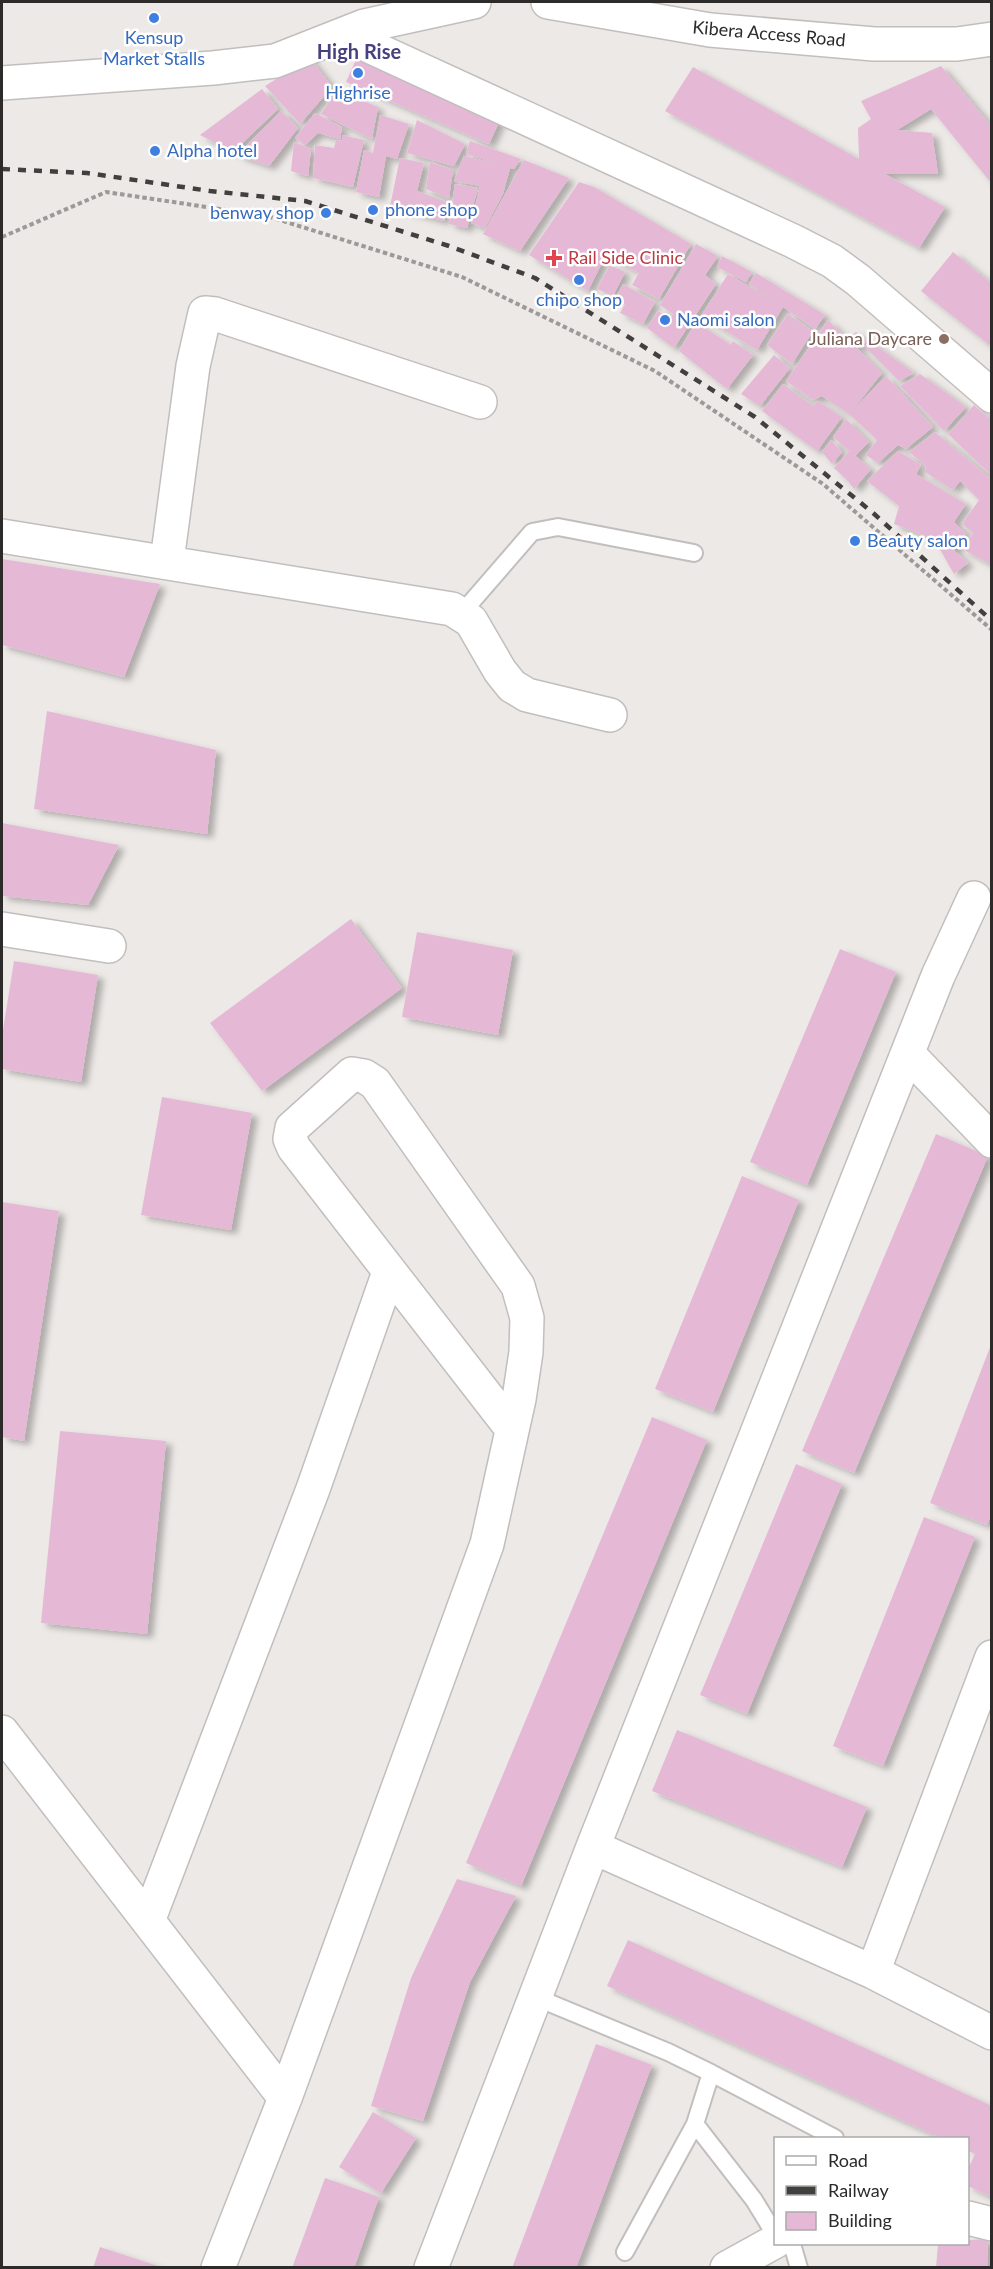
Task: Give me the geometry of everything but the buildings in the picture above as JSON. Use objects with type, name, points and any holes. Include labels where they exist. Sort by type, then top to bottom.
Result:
[{"type":"street","points":[[2,83],[213,68],[275,61],[364,26],[474,2]]},
{"type":"street","name":"Kibera Access Road","points":[[548,2],[710,30],[874,44],[957,44],[992,39]]},
{"type":"street","points":[[345,35],[832,261],[858,280],[992,396]]},
{"type":"street","points":[[167,561],[193,366],[205,313],[216,314],[480,402]]},
{"type":"street","points":[[2,536],[452,609],[471,621],[500,671],[513,686],[527,695],[610,715]]},
{"type":"street","points":[[431,2268],[748,1453],[909,1055],[938,976],[974,898]]},
{"type":"street","points":[[2,929],[109,946]]},
{"type":"street","points":[[909,1055],[992,1141]]},
{"type":"street","points":[[218,2268],[285,2098],[487,1544],[512,1429],[526,1352],[527,1318],[518,1286],[375,1083],[364,1076],[352,1074],[292,1128],[290,1139],[294,1148],[512,1429]]},
{"type":"street","points":[[148,1921],[313,1489],[389,1272]]},
{"type":"street","points":[[873,1972],[992,1657]]},
{"type":"street","points":[[2,1732],[285,2098]]},
{"type":"street","points":[[593,1847],[873,1972],[992,2033]]},
{"type":"street","points":[[969,2218],[992,2224]]},
{"type":"street","points":[[727,2268],[774,2242]]},
{"type":"lane","points":[[461,614],[532,532],[558,527],[694,553]]},
{"type":"lane","points":[[535,1997],[668,2052],[831,2137]]},
{"type":"lane","points":[[625,2252],[695,2124],[711,2073]]},
{"type":"lane","points":[[695,2124],[754,2200],[774,2233]]},
{"type":"lane","points":[[792,2245],[799,2268]]},
{"type":"path","points":[[2,237],[106,192],[267,216],[462,277],[655,371],[823,484],[992,630]]},
{"type":"railway","points":[[2,169],[87,173],[210,191],[305,201],[449,246],[535,278],[755,417],[872,512],[992,621]]},
{"type":"place","name":"Kensup Market Stalls","points":[[154,18]]},
{"type":"place","name":"Highrise","points":[[358,73]]},
{"type":"place","name":"Alpha hotel","points":[[155,151]]},
{"type":"place","name":"phone shop","points":[[373,210]]},
{"type":"place","name":"benway shop","points":[[326,213]]},
{"type":"place","name":"Rail Side Clinic","points":[[554,258]]},
{"type":"place","name":"chipo shop","points":[[579,280]]},
{"type":"place","name":"Naomi salon","points":[[665,320]]},
{"type":"place","name":"Juliana Daycare","points":[[944,339]]},
{"type":"place","name":"Beauty salon","points":[[855,541]]},
{"type":"district","name":"High Rise","points":[[359,52]]}]
